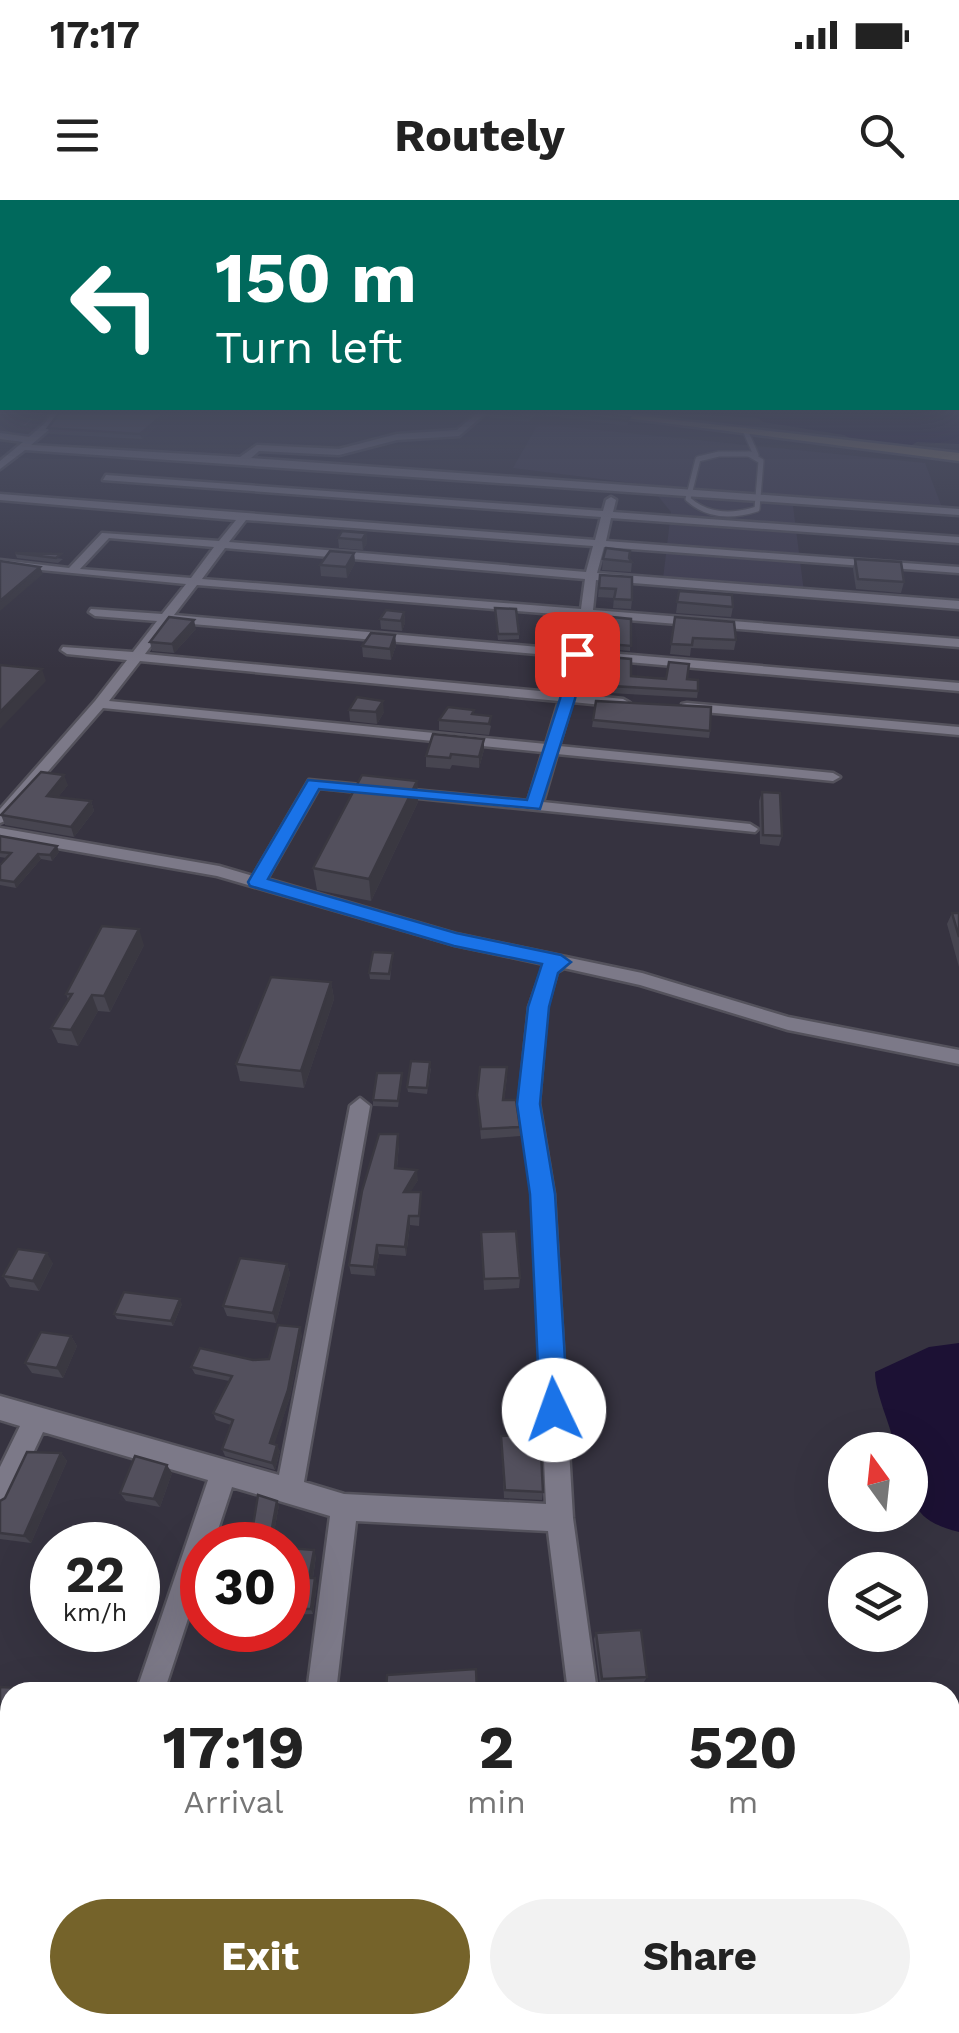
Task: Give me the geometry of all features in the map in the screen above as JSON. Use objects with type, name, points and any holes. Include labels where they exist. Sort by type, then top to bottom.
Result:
[{"type":"street","points":[[6,499],[959,570]]},
{"type":"street","points":[[75,505],[82,499]]},
{"type":"street","points":[[401,499],[959,540]]},
{"type":"street","points":[[534,806],[568,699],[588,614],[591,576],[611,499]]},
{"type":"street","points":[[780,499],[959,512]]},
{"type":"street","points":[[0,818],[138,657],[243,516]]},
{"type":"street","points":[[71,572],[106,535],[959,605]]},
{"type":"street","points":[[0,562],[71,572],[959,643]]},
{"type":"street","points":[[95,612],[959,687]]},
{"type":"street","points":[[67,650],[640,704]]},
{"type":"street","points":[[100,704],[833,777]]},
{"type":"street","points":[[676,706],[747,709],[959,731]]},
{"type":"street","points":[[257,882],[314,783],[750,829]]},
{"type":"street","points":[[0,833],[219,871],[454,939],[642,979],[788,1023],[959,1057]]},
{"type":"street","points":[[561,962],[549,970],[538,1007],[528,1104],[542,1194],[560,1518],[582,1682]]},
{"type":"street","points":[[289,1491],[360,1106]]},
{"type":"street","points":[[0,1408],[344,1507],[560,1518]]},
{"type":"street","points":[[0,1496],[37,1418]]},
{"type":"street","points":[[153,1682],[224,1472]]},
{"type":"street","points":[[322,1682],[344,1507]]},
{"type":"lane","points":[[688,499],[695,507],[714,513],[746,514],[756,509],[757,499]]},
{"type":"shaded area","points":[[660,499],[939,499],[943,510],[793,506],[804,592],[663,579],[671,512]]},
{"type":"shaded area","points":[[959,1343],[959,1532],[928,1519],[928,1432],[891,1432],[875,1372],[929,1347]]},
{"type":"building","points":[[342,531],[366,533],[362,540],[338,538]]},
{"type":"building","points":[[606,548],[630,551],[632,562],[603,559]]},
{"type":"building","points":[[330,551],[354,553],[346,567],[320,565]]},
{"type":"building","points":[[15,553],[61,554],[56,558]]},
{"type":"building","points":[[855,559],[901,562],[904,582],[858,579]]},
{"type":"building","points":[[0,561],[40,567],[0,601]]},
{"type":"building","points":[[600,575],[632,577],[632,600],[614,599],[616,589],[599,588]]},
{"type":"building","points":[[679,591],[732,595],[733,607],[677,602]]},
{"type":"building","points":[[495,608],[516,609],[519,634],[498,634]]},
{"type":"building","points":[[386,610],[404,612],[401,621],[380,619]]},
{"type":"building","points":[[169,617],[194,620],[172,644],[150,642]]},
{"type":"building","points":[[612,617],[631,619],[631,646],[598,643],[609,640]]},
{"type":"building","points":[[675,617],[734,622],[736,640],[693,638],[692,645],[671,644]]},
{"type":"building","points":[[371,633],[395,635],[390,649],[362,646]]},
{"type":"building","points":[[597,656],[631,659],[631,676],[666,679],[669,662],[689,664],[687,679],[698,680],[698,691],[594,685]]},
{"type":"building","points":[[0,665],[42,669],[0,712]]},
{"type":"building","points":[[357,697],[383,701],[376,712],[349,710]]},
{"type":"building","points":[[596,701],[711,707],[710,731],[593,720]]},
{"type":"building","points":[[448,707],[491,716],[489,724],[439,720]]},
{"type":"building","points":[[433,734],[484,739],[479,757],[426,756]]},
{"type":"building","points":[[41,772],[64,775],[47,796],[91,801],[71,827],[1,815]]},
{"type":"building","points":[[362,775],[417,781],[369,879],[313,868]]},
{"type":"building","points":[[762,792],[780,793],[782,836],[763,835]]},
{"type":"building","points":[[0,836],[57,846],[50,855],[38,854],[14,882],[0,880],[0,865],[11,853],[0,852]]},
{"type":"building","points":[[952,913],[959,913],[959,937]]},
{"type":"building","points":[[102,926],[139,929],[104,996],[92,995],[71,1030],[51,1028],[72,994],[66,994]]},
{"type":"building","points":[[373,952],[393,953],[389,974],[369,973]]},
{"type":"building","points":[[271,977],[331,982],[301,1071],[236,1064]]},
{"type":"building","points":[[411,1061],[430,1062],[427,1088],[407,1087]]},
{"type":"building","points":[[480,1067],[507,1067],[503,1100],[516,1100],[520,1127],[481,1129],[477,1095]]},
{"type":"building","points":[[377,1073],[402,1073],[398,1101],[373,1100]]},
{"type":"building","points":[[379,1134],[398,1134],[395,1168],[417,1170],[404,1192],[421,1192],[419,1216],[409,1216],[405,1247],[377,1245],[374,1267],[349,1265],[362,1191]]},
{"type":"building","points":[[516,1231],[520,1278],[484,1279],[481,1232]]},
{"type":"building","points":[[18,1249],[47,1253],[33,1281],[3,1276]]},
{"type":"building","points":[[240,1258],[287,1264],[273,1313],[223,1306]]},
{"type":"building","points":[[124,1292],[180,1299],[171,1321],[114,1314]]},
{"type":"building","points":[[278,1325],[300,1327],[288,1390],[270,1443],[277,1445],[272,1463],[222,1449],[233,1420],[213,1413],[232,1376],[191,1367],[200,1348],[253,1360],[269,1359]]},
{"type":"building","points":[[41,1332],[71,1336],[57,1368],[25,1363]]},
{"type":"building","points":[[540,1434],[543,1492],[505,1490],[501,1436]]},
{"type":"building","points":[[27,1452],[61,1453],[24,1536],[0,1533],[0,1501]]},
{"type":"building","points":[[135,1456],[167,1465],[154,1499],[120,1493]]},
{"type":"building","points":[[258,1495],[277,1501],[273,1522],[254,1522]]},
{"type":"building","points":[[310,1578],[315,1578],[311,1609]]},
{"type":"building","points":[[641,1630],[647,1677],[602,1679],[596,1633]]},
{"type":"building","points":[[476,1669],[477,1682],[387,1682],[387,1675]]},
{"type":"route","points":[[554,1410],[542,1194],[528,1104],[538,1007],[549,970],[561,962],[454,939],[257,882],[314,783],[534,806],[568,699],[577,654]]}]
